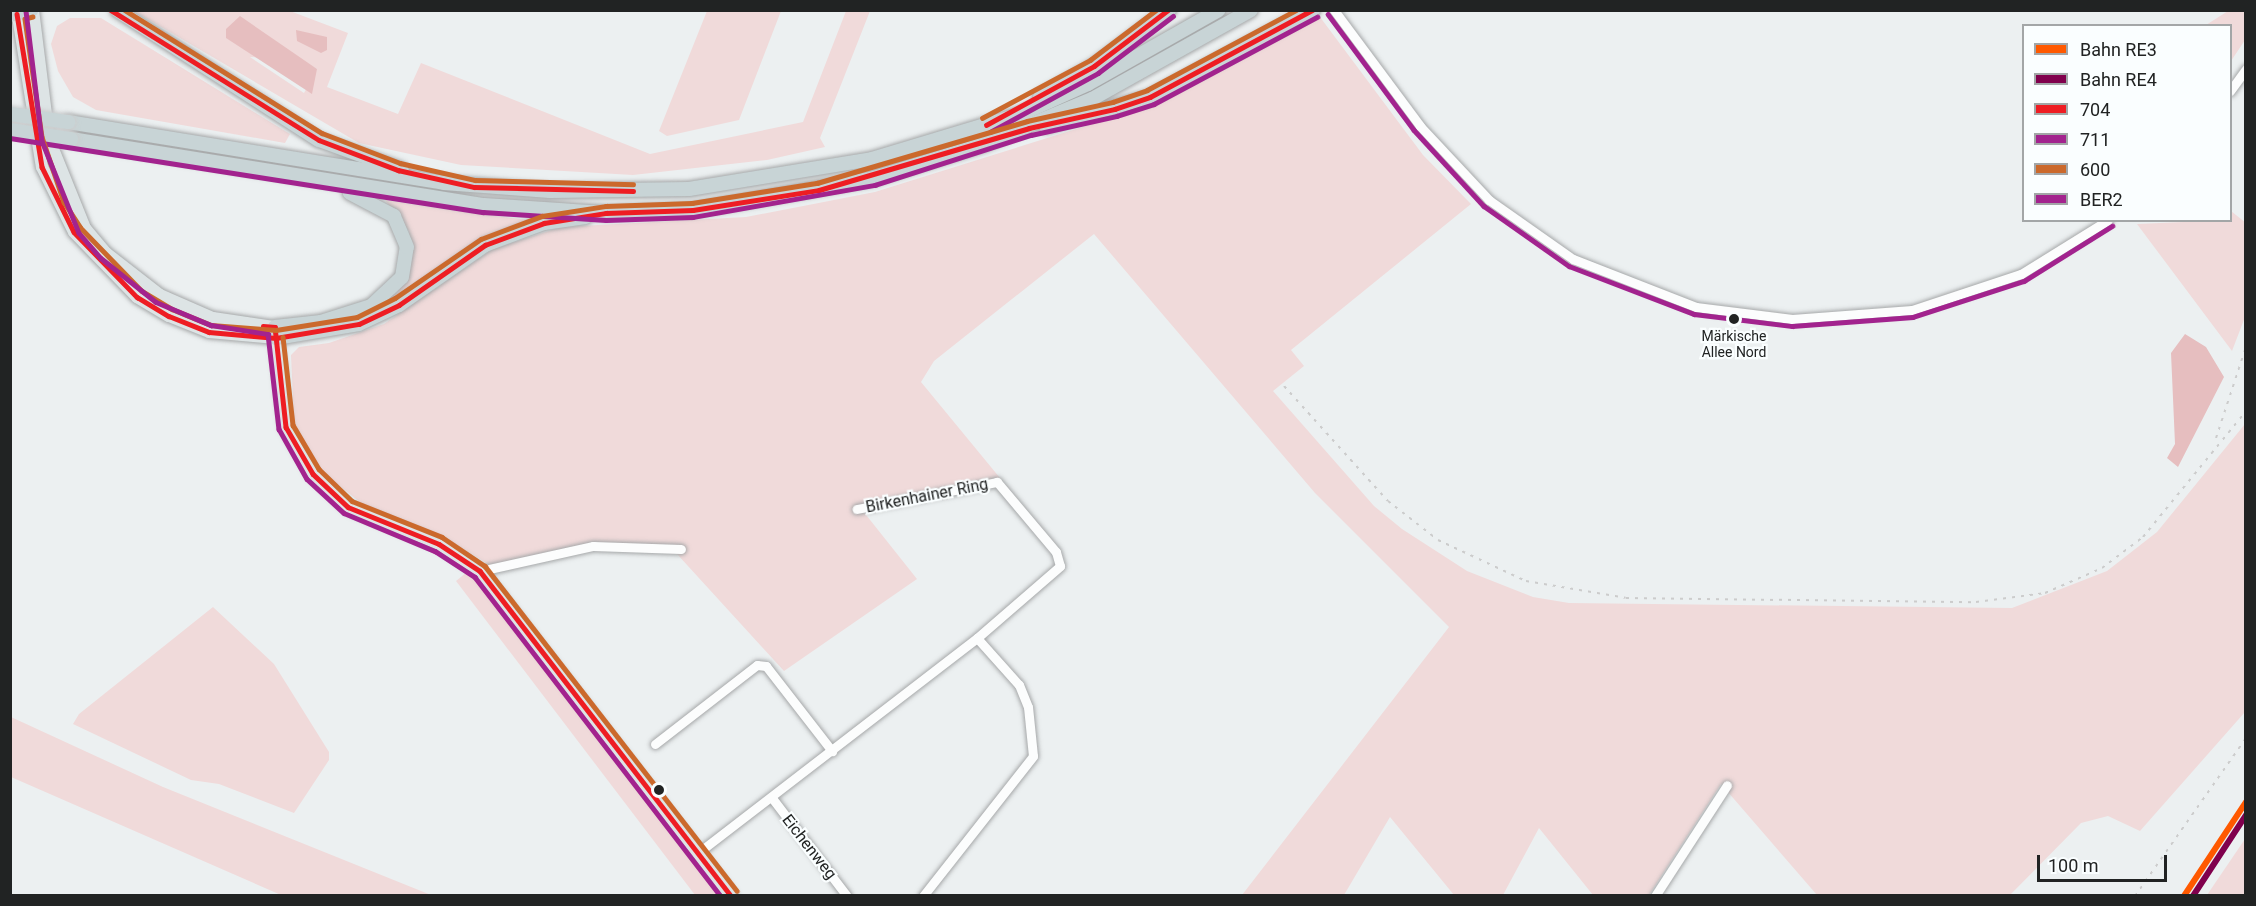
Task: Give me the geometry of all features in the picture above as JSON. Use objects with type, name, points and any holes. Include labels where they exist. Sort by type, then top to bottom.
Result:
[{"type":"highway","points":[[110,10],[129,19]]},
{"type":"highway","points":[[117,10],[319,140],[444,183]]},
{"type":"highway","points":[[982,127],[1094,66],[1169,10]]},
{"type":"highway","points":[[10,114],[444,183],[550,191],[688,189],[818,171],[982,127],[1088,84],[1220,10]]},
{"type":"highway","points":[[1029,128],[1186,51],[1251,10]]},
{"type":"highway","points":[[10,130],[320,182],[484,206],[606,213],[693,210],[819,190],[1029,128],[1149,97],[1313,10]]},
{"type":"highway","points":[[276,332],[321,322],[371,306],[395,288],[405,269],[402,230],[387,209],[320,182]]},
{"type":"highway","points":[[276,332],[359,324],[418,294],[484,245],[544,223],[606,213]]},
{"type":"main road","points":[[22,12],[42,167],[74,232],[137,297],[169,316],[209,332],[276,332],[286,427],[327,490],[369,519],[439,543],[480,572],[731,896]]},
{"type":"street","points":[[1334,10],[1420,126],[1488,200],[1573,259],[1696,306],[1792,319],[1912,310],[2022,274],[2105,222]]},
{"type":"street","points":[[2232,88],[2246,69]]},
{"type":"street","name":"Birkenhainer Ring","points":[[699,852],[832,752],[977,638],[1060,566],[1056,552],[997,482],[857,509]]},
{"type":"street","points":[[480,572],[593,546],[681,549]]},
{"type":"street","points":[[923,896],[1033,756],[1032,729],[1019,686],[977,638]]},
{"type":"street","points":[[655,744],[758,665],[766,666],[832,752]]},
{"type":"street","points":[[1655,896],[1726,785]]},
{"type":"street","name":"Eichenweg","points":[[772,798],[847,896]]},
{"type":"shaded area","points":[[134,11],[290,11],[348,33],[327,87],[398,114],[421,63],[650,154],[803,122],[846,11],[870,11],[820,138],[825,147],[767,160],[633,175],[461,165],[359,143]],"holes":[[[250,57],[300,59],[317,69],[304,93]]]},
{"type":"shaded area","points":[[707,11],[781,11],[739,120],[667,136],[659,131]]},
{"type":"shaded area","points":[[2228,11],[2246,11],[2245,40],[2232,60],[2232,24],[2208,24]]},
{"type":"shaded area","points":[[240,16],[317,69],[312,94],[226,38],[226,29]]},
{"type":"shaded area","points":[[1320,17],[1423,155],[1471,204],[1291,350],[1304,366],[1273,391],[1374,506],[1402,529],[1467,571],[1533,597],[1569,603],[2012,608],[2107,571],[2157,532],[2245,424],[2245,712],[2140,831],[2108,816],[2081,823],[2010,895],[1817,895],[1721,784],[1649,895],[1593,895],[1539,828],[1503,895],[1454,895],[1390,817],[1344,895],[1242,895],[1449,627],[1315,493],[1094,234],[934,361],[921,382],[1000,478],[859,506],[917,579],[784,671],[677,554],[593,546],[491,566],[441,535],[361,503],[320,470],[304,446],[294,421],[291,355],[299,347],[329,343],[384,324],[493,249],[561,227],[746,217],[875,192],[1153,105]]},
{"type":"shaded area","points":[[70,18],[101,18],[290,134],[285,143],[96,110],[73,97],[58,71],[51,44],[57,26]]},
{"type":"shaded area","points":[[296,30],[327,37],[327,50],[321,53],[297,41]]},
{"type":"shaded area","points":[[385,200],[529,220],[482,239],[388,307],[367,312],[398,292],[412,259],[409,231]]},
{"type":"shaded area","points":[[2232,212],[2246,223],[2245,317],[2232,351],[2137,224],[2232,222]]},
{"type":"shaded area","points":[[2185,334],[2206,347],[2224,377],[2178,467],[2167,458],[2175,444],[2171,353]]},
{"type":"shaded area","points":[[467,572],[505,613],[723,895],[695,895],[456,581]]},
{"type":"shaded area","points":[[213,607],[274,664],[329,752],[329,760],[294,813],[219,784],[191,780],[73,724],[79,714]]},
{"type":"shaded area","points":[[11,717],[163,787],[431,895],[281,895],[11,777]]},
{"type":"shaded area","points":[[2245,839],[2245,895],[2207,895]]},
{"type":"railway","points":[[2216,438],[2246,347]]},
{"type":"railway","points":[[1284,386],[1388,501],[1438,540],[1526,581],[1626,598],[1976,602],[2045,593],[2102,568],[2143,537],[2246,411]]},
{"type":"railway","points":[[2135,896],[2246,738]]},
{"type":"rail line","name":"RE3","points":[[2184,896],[2246,802]]},
{"type":"rail line","name":"RE4","points":[[2193,896],[2246,815]]},
{"type":"transit line","name":"704","points":[[111,10],[319,140],[398,170],[474,187],[633,191]]},
{"type":"transit line","name":"600","points":[[125,10],[322,133],[400,163],[475,180],[633,184]]},
{"type":"transit line","name":"600","points":[[982,118],[1090,60],[1156,10]]},
{"type":"transit line","name":"704","points":[[986,125],[1094,66],[1168,10]]},
{"type":"transit line","name":"600","points":[[33,17],[25,19],[42,137],[64,202],[80,227],[142,291],[172,309],[211,325],[276,330],[357,317],[395,298],[481,239],[542,216],[606,206],[692,203],[817,183],[1027,121],[1113,102],[1147,90],[1296,10]]},
{"type":"transit line","name":"704","points":[[17,14],[42,167],[74,232],[137,297],[169,316],[209,332],[276,338],[359,324],[399,305],[485,245],[544,223],[606,213],[693,210],[819,190],[1029,128],[1115,109],[1150,97],[1312,10]]},
{"type":"transit line","name":"BER2","points":[[26,11],[42,141],[79,233],[101,258],[156,302],[211,325],[268,334],[279,429],[307,479],[344,513],[435,551],[475,577],[721,896]]},
{"type":"transit line","name":"711","points":[[1328,14],[1414,130],[1484,206],[1569,266],[1694,314],[1792,326],[1913,317],[2024,281],[2112,226]]},
{"type":"transit line","name":"711","points":[[990,132],[1098,73],[1173,16]]},
{"type":"transit line","name":"711","points":[[10,138],[483,212],[606,220],[693,217],[875,185],[1031,135],[1117,116],[1154,104],[1317,17]]},
{"type":"transit line","name":"704","points":[[263,326],[275,327],[286,427],[313,474],[348,507],[439,544],[480,571],[731,896]]},
{"type":"transit line","name":"600","points":[[283,337],[293,425],[319,469],[352,501],[442,537],[485,566],[737,891]]},
{"type":"place","name":"Märkische Allee Nord","points":[[1734,319]]}]
